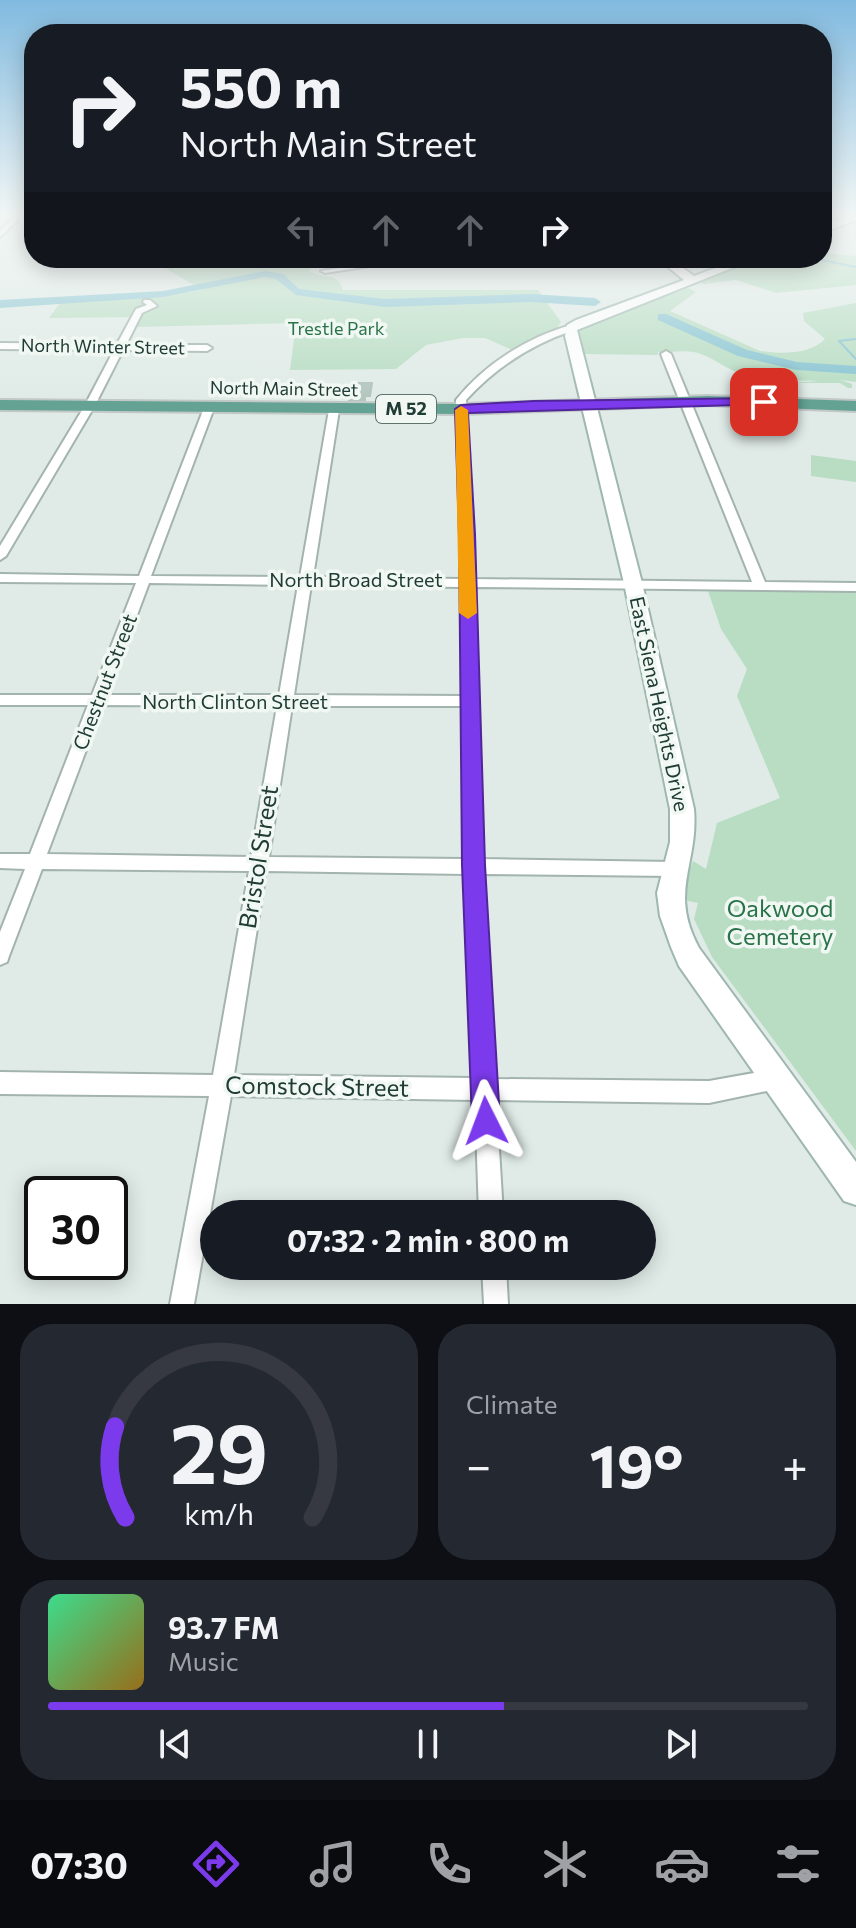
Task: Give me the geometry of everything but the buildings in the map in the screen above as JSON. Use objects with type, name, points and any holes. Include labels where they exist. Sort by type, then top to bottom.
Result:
[{"type":"main road","name":"North Main Street","points":[[0,405],[334,410],[764,402],[856,406]]},
{"type":"street","points":[[686,276],[693,281]]},
{"type":"street","points":[[490,1200],[474,865],[461,400],[523,347],[547,335],[706,276]]},
{"type":"street","points":[[0,556],[89,407],[139,311],[153,306],[147,302]]},
{"type":"street","name":"East Siena Heights Drive","points":[[571,328],[633,583],[682,809],[684,845],[674,869],[671,888],[676,935],[856,1189]]},
{"type":"street","name":"North Winter Street","points":[[0,346],[207,348]]},
{"type":"street","points":[[666,354],[759,584]]},
{"type":"street","name":"Chestnut Street","points":[[0,956],[209,408]]},
{"type":"street","name":"Bristol Street","points":[[182,1304],[222,1085],[334,410]]},
{"type":"street","name":"North Broad Street","points":[[0,578],[856,587]]},
{"type":"street","name":"North Clinton Street","points":[[0,700],[470,701]]},
{"type":"street","points":[[0,861],[674,869]]},
{"type":"street","name":"Comstock Street","points":[[0,1083],[709,1092],[776,1079]]},
{"type":"street","points":[[495,1280],[496,1304]]},
{"type":"green space","name":"Trestle Park","points":[[178,276],[324,276],[338,280],[343,290],[538,290],[561,322],[556,329],[512,350],[485,338],[463,338],[426,345],[396,369],[290,370],[296,323],[136,327],[140,317],[49,318],[63,299],[148,298],[202,290]]},
{"type":"green space","points":[[711,276],[856,276],[856,285],[776,293],[736,280],[704,284],[698,281]]},
{"type":"green space","points":[[688,288],[696,292],[670,311],[768,352],[786,353],[811,348],[825,339],[804,321],[803,313],[856,303],[856,382],[840,380],[852,384],[852,388],[840,383],[788,383],[820,381],[785,380],[768,371],[750,368],[746,371],[753,374],[750,377],[688,351],[658,352],[658,355],[585,354],[578,332],[588,324]]},
{"type":"green space","points":[[811,455],[856,461],[856,482],[811,476]]},
{"type":"green space","name":"Oakwood Cemetery","points":[[707,588],[856,592],[856,1151],[712,957],[694,919],[698,903],[679,899],[693,861],[706,869],[717,823],[780,798],[737,696],[747,669],[721,629]]},
{"type":"waterway","points":[[0,304],[163,294],[256,276]]},
{"type":"waterway","points":[[278,276],[296,292],[385,303],[530,298],[595,302]]},
{"type":"waterway","points":[[662,317],[743,353],[797,366],[856,370]]},
{"type":"waterway","points":[[856,339],[839,341],[856,359]]},
{"type":"slow traffic","points":[[461,410],[468,613]]},
{"type":"route","points":[[486,1121],[474,865],[467,534],[461,409],[764,402]]}]
